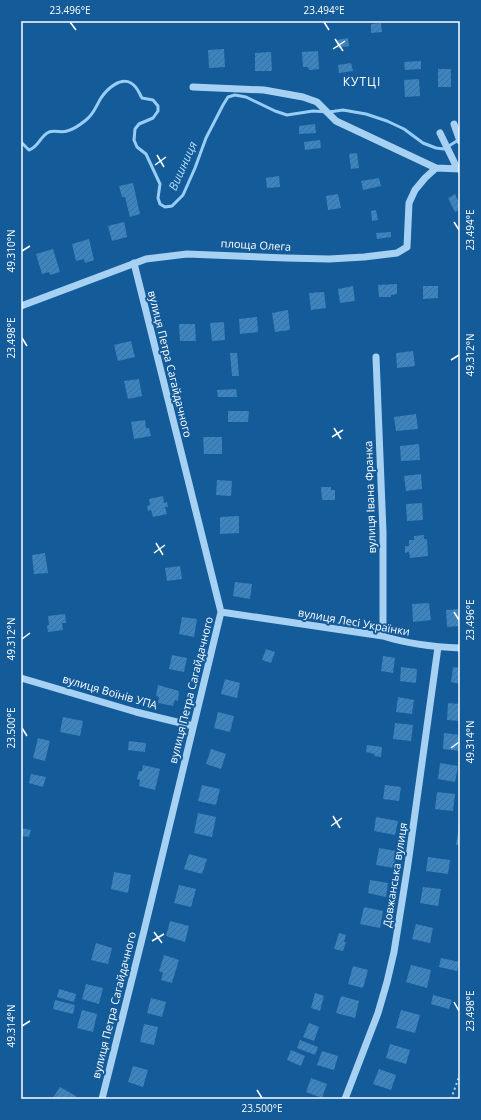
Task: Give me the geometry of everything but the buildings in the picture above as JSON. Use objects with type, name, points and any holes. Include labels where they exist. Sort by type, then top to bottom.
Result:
[{"type":"street","points":[[194,87],[264,90],[303,97],[317,102],[336,121],[436,168],[458,168]]},
{"type":"street","points":[[454,124],[459,138]]},
{"type":"street","points":[[442,137],[458,168]]},
{"type":"street","name":"площа Олега","points":[[21,306],[146,259],[187,254],[329,259],[396,253],[408,247],[409,203],[425,178],[436,168]]},
{"type":"street","name":"вулиця Петра Сагайдачного","points":[[102,1099],[144,935],[221,612],[134,263]]},
{"type":"street","name":"вулиця Івана Франка","points":[[376,357],[383,532],[383,636]]},
{"type":"street","name":"вулиця Лесі Українки","points":[[221,612],[383,636],[401,642],[438,648],[460,648]]},
{"type":"street","name":"Довжанська вулиця","points":[[345,1099],[378,1013],[394,952],[408,864],[438,648]]},
{"type":"street","name":"вулиця Воїнів УПА","points":[[21,678],[136,712],[193,726]]},
{"type":"path","points":[[451,1099],[460,1074]]},
{"type":"waterway","name":"Вишниця","points":[[21,142],[29,150],[32,149],[43,136],[49,132],[65,132],[74,128],[89,118],[101,98],[110,88],[118,83],[131,83],[142,98],[153,100],[158,106],[158,111],[153,118],[139,124],[135,129],[134,140],[137,147],[146,154],[160,184],[158,198],[160,204],[165,207],[172,206],[183,195],[206,138],[223,105],[228,97],[235,95],[246,97],[287,115],[313,111],[329,112],[343,110],[366,114],[404,129],[423,143],[436,148],[444,149],[460,139]]},
{"type":"district","name":"КУТЦІ","points":[[362,82]]}]
